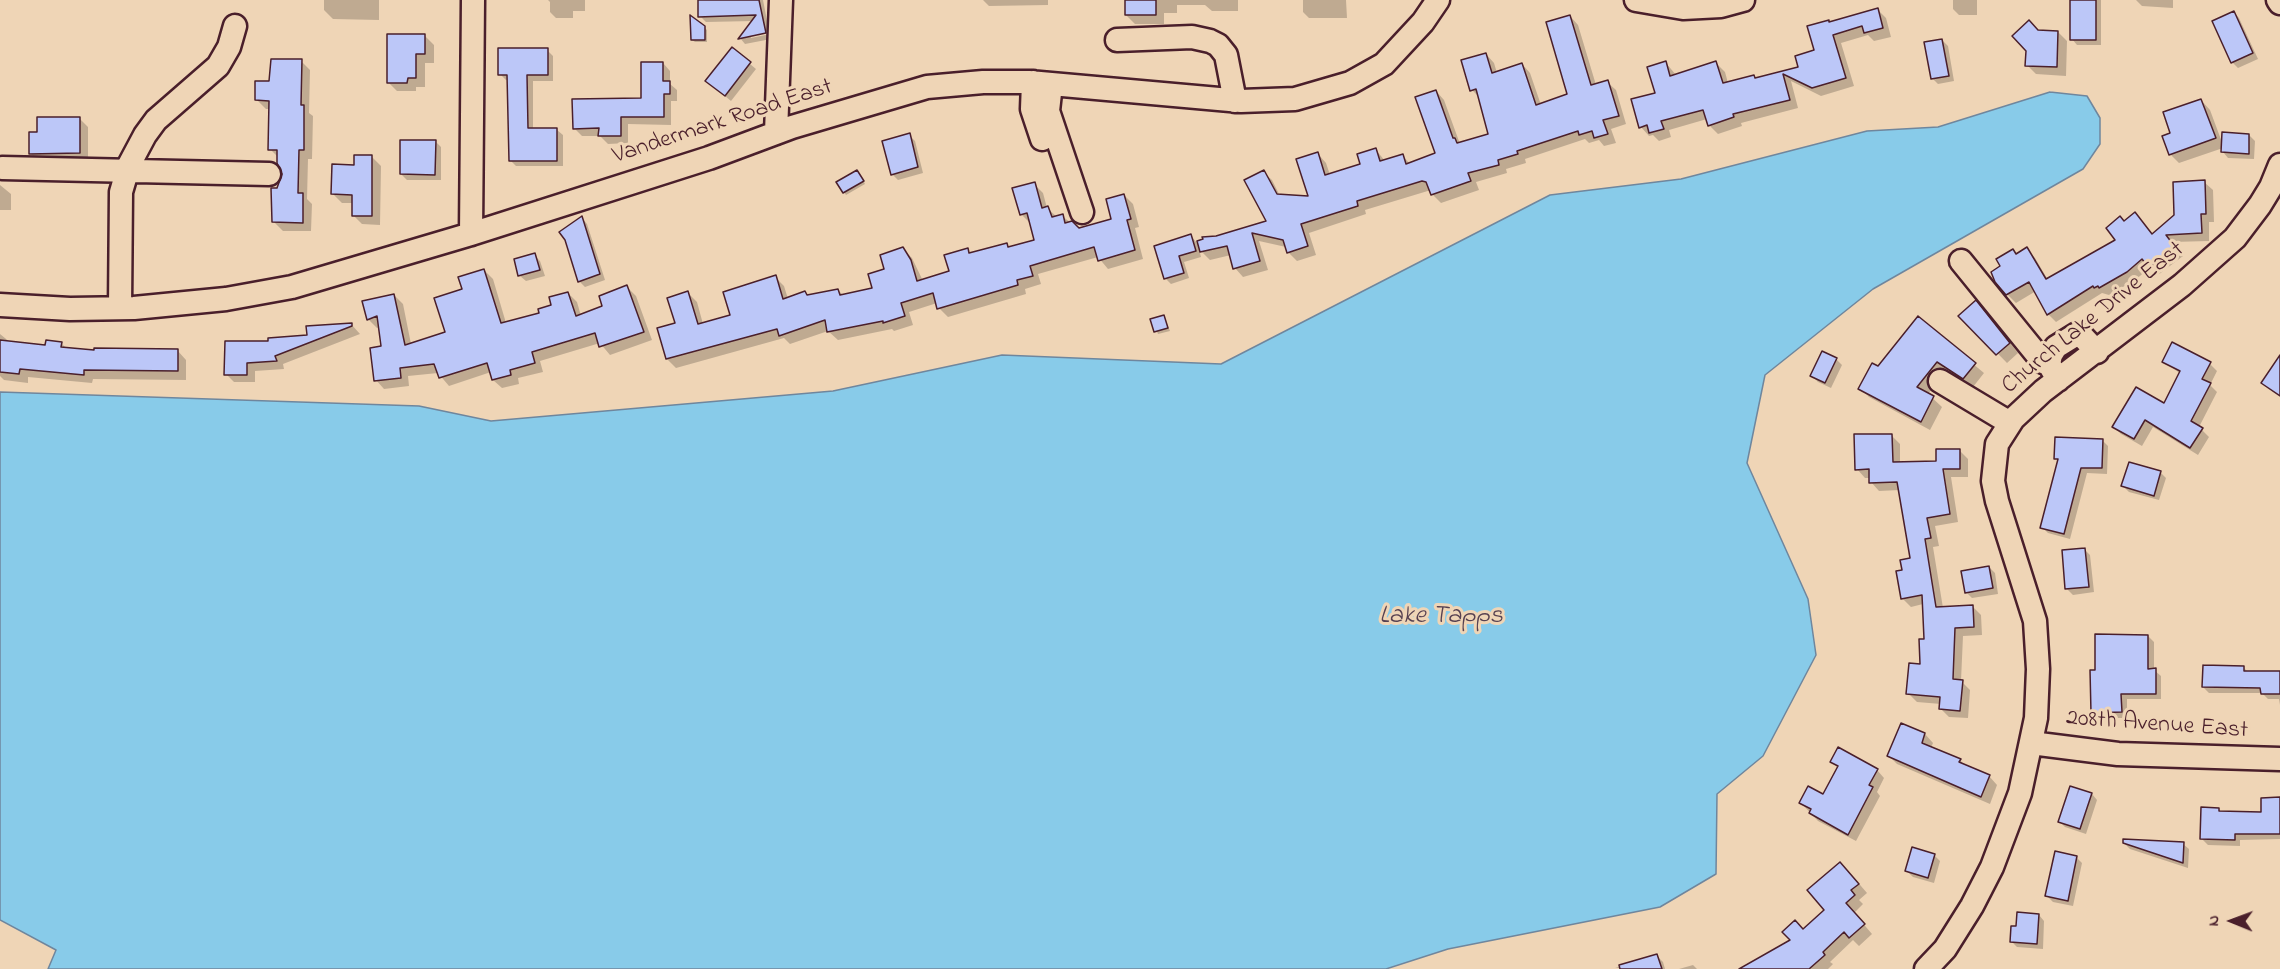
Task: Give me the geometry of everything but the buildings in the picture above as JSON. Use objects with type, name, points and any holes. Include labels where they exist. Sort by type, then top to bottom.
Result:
[{"type":"street","points":[[471,234],[473,0]]},
{"type":"street","points":[[776,133],[781,0]]},
{"type":"street","name":"Vandermark Road East","points":[[0,304],[38,308],[120,308],[206,302],[292,287],[471,234],[709,158],[776,133],[927,87],[983,82],[1042,83],[1235,101],[1295,99],[1350,83],[1384,64],[1423,22],[1438,0]]},
{"type":"street","points":[[1636,0],[1683,8],[1721,6],[1743,0]]},
{"type":"street","points":[[120,308],[121,192],[135,151],[156,120],[218,66],[230,47],[235,26]]},
{"type":"street","points":[[1117,40],[1192,37],[1218,45],[1226,56],[1235,101]]},
{"type":"street","points":[[1042,83],[1032,110],[1074,211]]},
{"type":"street","name":"Church Lake Drive East","points":[[1926,969],[1945,949],[1972,906],[1992,867],[2020,793],[2036,718],[2038,669],[2035,621],[1997,501],[1993,481],[1997,444],[2010,423],[2054,372],[2097,352],[2182,285],[2235,238],[2260,205],[2280,165]]},
{"type":"street","points":[[2,168],[269,174]]},
{"type":"street","points":[[1961,261],[2043,362],[2054,372]]},
{"type":"street","points":[[1940,381],[2010,423]]},
{"type":"street","name":"208th Avenue East","points":[[2031,743],[2118,754],[2280,759]]},
{"type":"water","name":"Lake Tapps","points":[[2050,92],[2087,96],[2100,118],[2100,144],[2083,169],[1873,289],[1765,375],[1747,463],[1808,599],[1816,655],[1763,756],[1717,794],[1716,874],[1660,907],[1448,949],[1386,969],[48,969],[56,950],[0,920],[0,392],[419,406],[491,421],[833,391],[1002,355],[1221,364],[1550,195],[1681,179],[1867,131],[1938,127]]}]
